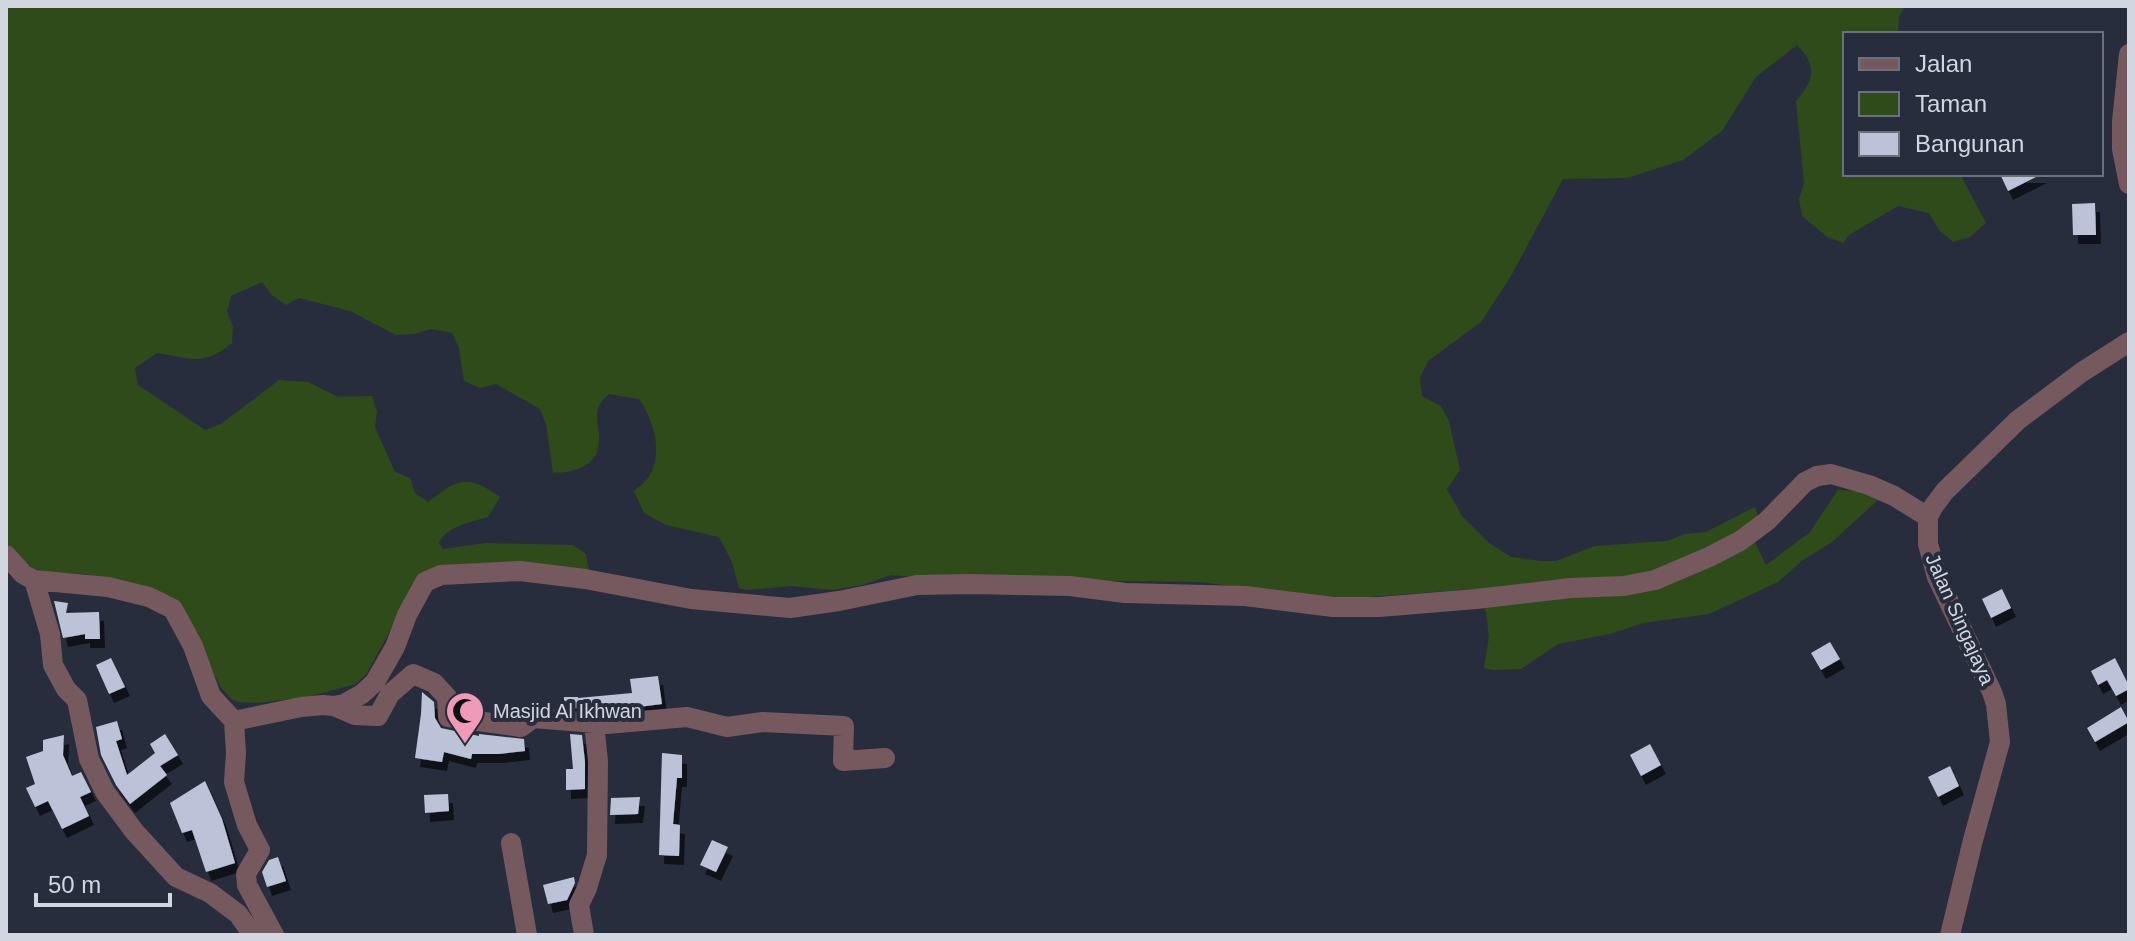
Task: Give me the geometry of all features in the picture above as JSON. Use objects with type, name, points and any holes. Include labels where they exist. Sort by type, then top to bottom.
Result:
[{"type":"street","points":[[2129,54],[2123,91],[2122,149],[2129,184]]},
{"type":"street","points":[[234,721],[301,707],[334,706],[352,701],[375,682],[425,582],[441,575],[520,571],[585,579],[691,599],[790,608],[917,585],[1070,586],[1125,593],[1245,596],[1333,607],[1379,607],[1571,588],[1624,586],[1655,580],[1740,541],[1767,521],[1805,482],[1817,476],[1831,474],[1853,479],[1894,496],[1928,517],[1945,491],[2018,420],[2082,372],[2129,342]]},
{"type":"street","name":"Jalan Singajaya","points":[[1928,517],[1928,544],[1937,577],[1992,692],[2000,742],[1950,935]]},
{"type":"street","points":[[6,555],[23,574],[34,580],[108,587],[149,597],[173,609],[193,646],[211,696],[234,721],[234,782],[247,825],[260,850],[246,874],[247,885],[274,935]]},
{"type":"street","points":[[34,580],[50,634],[53,665],[66,689],[77,700],[89,759],[105,792],[134,831],[176,877],[210,893],[238,914],[253,935]]},
{"type":"street","points":[[334,706],[355,715],[378,716],[390,694],[413,674],[434,683],[447,697],[448,717],[521,727],[533,718],[607,724],[687,717],[727,727],[763,722],[844,726],[843,761],[885,758]]},
{"type":"street","points":[[584,935],[579,905],[597,855],[598,761],[594,723]]},
{"type":"street","points":[[511,843],[527,935]]},
{"type":"green space","points":[[6,6],[1905,6],[1899,17],[1898,32],[1843,32],[1843,176],[1961,176],[1986,223],[1970,237],[1953,242],[1939,230],[1929,213],[1898,206],[1849,235],[1843,243],[1827,237],[1802,216],[1799,199],[1804,183],[1796,101],[1807,86],[1811,73],[1808,59],[1797,45],[1756,77],[1722,131],[1683,160],[1627,178],[1563,179],[1511,276],[1481,322],[1428,361],[1420,378],[1422,396],[1441,406],[1449,421],[1460,470],[1447,489],[1462,516],[1489,543],[1511,557],[1556,561],[1595,546],[1667,541],[1685,534],[1706,532],[1755,507],[1759,520],[1748,529],[1766,565],[1810,532],[1838,490],[1860,491],[1878,500],[1832,542],[1803,560],[1778,582],[1709,614],[1643,623],[1610,634],[1558,644],[1521,669],[1484,668],[1489,637],[1486,612],[1472,589],[1344,599],[1200,582],[941,579],[891,575],[862,585],[832,590],[791,586],[739,588],[732,562],[719,537],[666,525],[644,513],[634,491],[653,469],[656,448],[653,427],[639,399],[609,394],[598,409],[599,441],[594,457],[577,469],[553,473],[546,424],[540,409],[496,384],[480,388],[464,381],[459,348],[452,333],[431,329],[396,335],[350,311],[299,298],[286,305],[272,295],[262,282],[231,296],[227,312],[233,327],[232,343],[204,358],[157,353],[135,368],[138,385],[205,430],[221,424],[279,380],[308,382],[338,397],[372,396],[377,411],[375,427],[395,472],[410,478],[415,493],[428,502],[455,484],[471,482],[500,497],[488,517],[447,532],[439,543],[443,549],[486,543],[573,545],[586,554],[589,572],[429,573],[392,627],[367,673],[356,684],[307,697],[258,703],[231,699],[220,686],[190,624],[121,583],[86,574],[35,569],[21,560],[6,542]]},
{"type":"building","points":[[2001,176],[2038,176],[2008,191]]},
{"type":"building","points":[[2095,203],[2096,235],[2073,235],[2072,204]]},
{"type":"building","points":[[2002,589],[2011,608],[1991,618],[1982,599]]},
{"type":"building","points":[[54,601],[68,603],[66,613],[99,612],[100,639],[85,639],[85,634],[63,638]]},
{"type":"building","points":[[1830,642],[1840,659],[1821,670],[1811,653]]},
{"type":"building","points":[[111,658],[125,687],[109,694],[96,665]]},
{"type":"building","points":[[2115,658],[2129,686],[2116,696],[2107,680],[2098,685],[2091,671]]},
{"type":"building","points":[[658,676],[662,704],[607,711],[564,707],[564,697],[632,693],[630,679]]},
{"type":"building","points":[[422,692],[434,702],[435,718],[441,728],[479,736],[524,739],[525,751],[472,754],[471,759],[444,752],[442,762],[415,758]]},
{"type":"building","points":[[2121,707],[2129,722],[2095,742],[2087,728]]},
{"type":"building","points":[[117,721],[122,739],[116,741],[127,775],[155,753],[150,744],[165,734],[178,755],[160,766],[167,775],[130,804],[101,755],[96,727]]},
{"type":"building","points":[[570,734],[582,735],[585,789],[566,790],[566,769],[573,769]]},
{"type":"building","points":[[64,735],[63,755],[72,776],[81,772],[91,792],[80,797],[89,816],[62,829],[48,801],[35,807],[26,788],[35,784],[26,757],[43,751],[43,740]]},
{"type":"building","points":[[1650,744],[1661,765],[1641,776],[1630,755]]},
{"type":"building","points":[[662,753],[682,755],[682,778],[677,778],[673,824],[680,825],[679,856],[659,855]]},
{"type":"building","points":[[1950,766],[1959,786],[1938,797],[1928,777]]},
{"type":"building","points":[[205,781],[222,819],[235,863],[206,872],[192,830],[182,833],[170,803]]},
{"type":"building","points":[[448,794],[449,811],[425,813],[424,795]]},
{"type":"building","points":[[640,797],[638,814],[610,815],[611,798]]},
{"type":"building","points":[[712,840],[728,847],[716,872],[700,865]]},
{"type":"building","points":[[278,857],[286,881],[267,887],[262,872],[269,860]]},
{"type":"building","points":[[574,877],[575,883],[567,900],[548,904],[543,885]]},
{"type":"place","name":"Masjid Al Ikhwan","points":[[465,745]]}]
